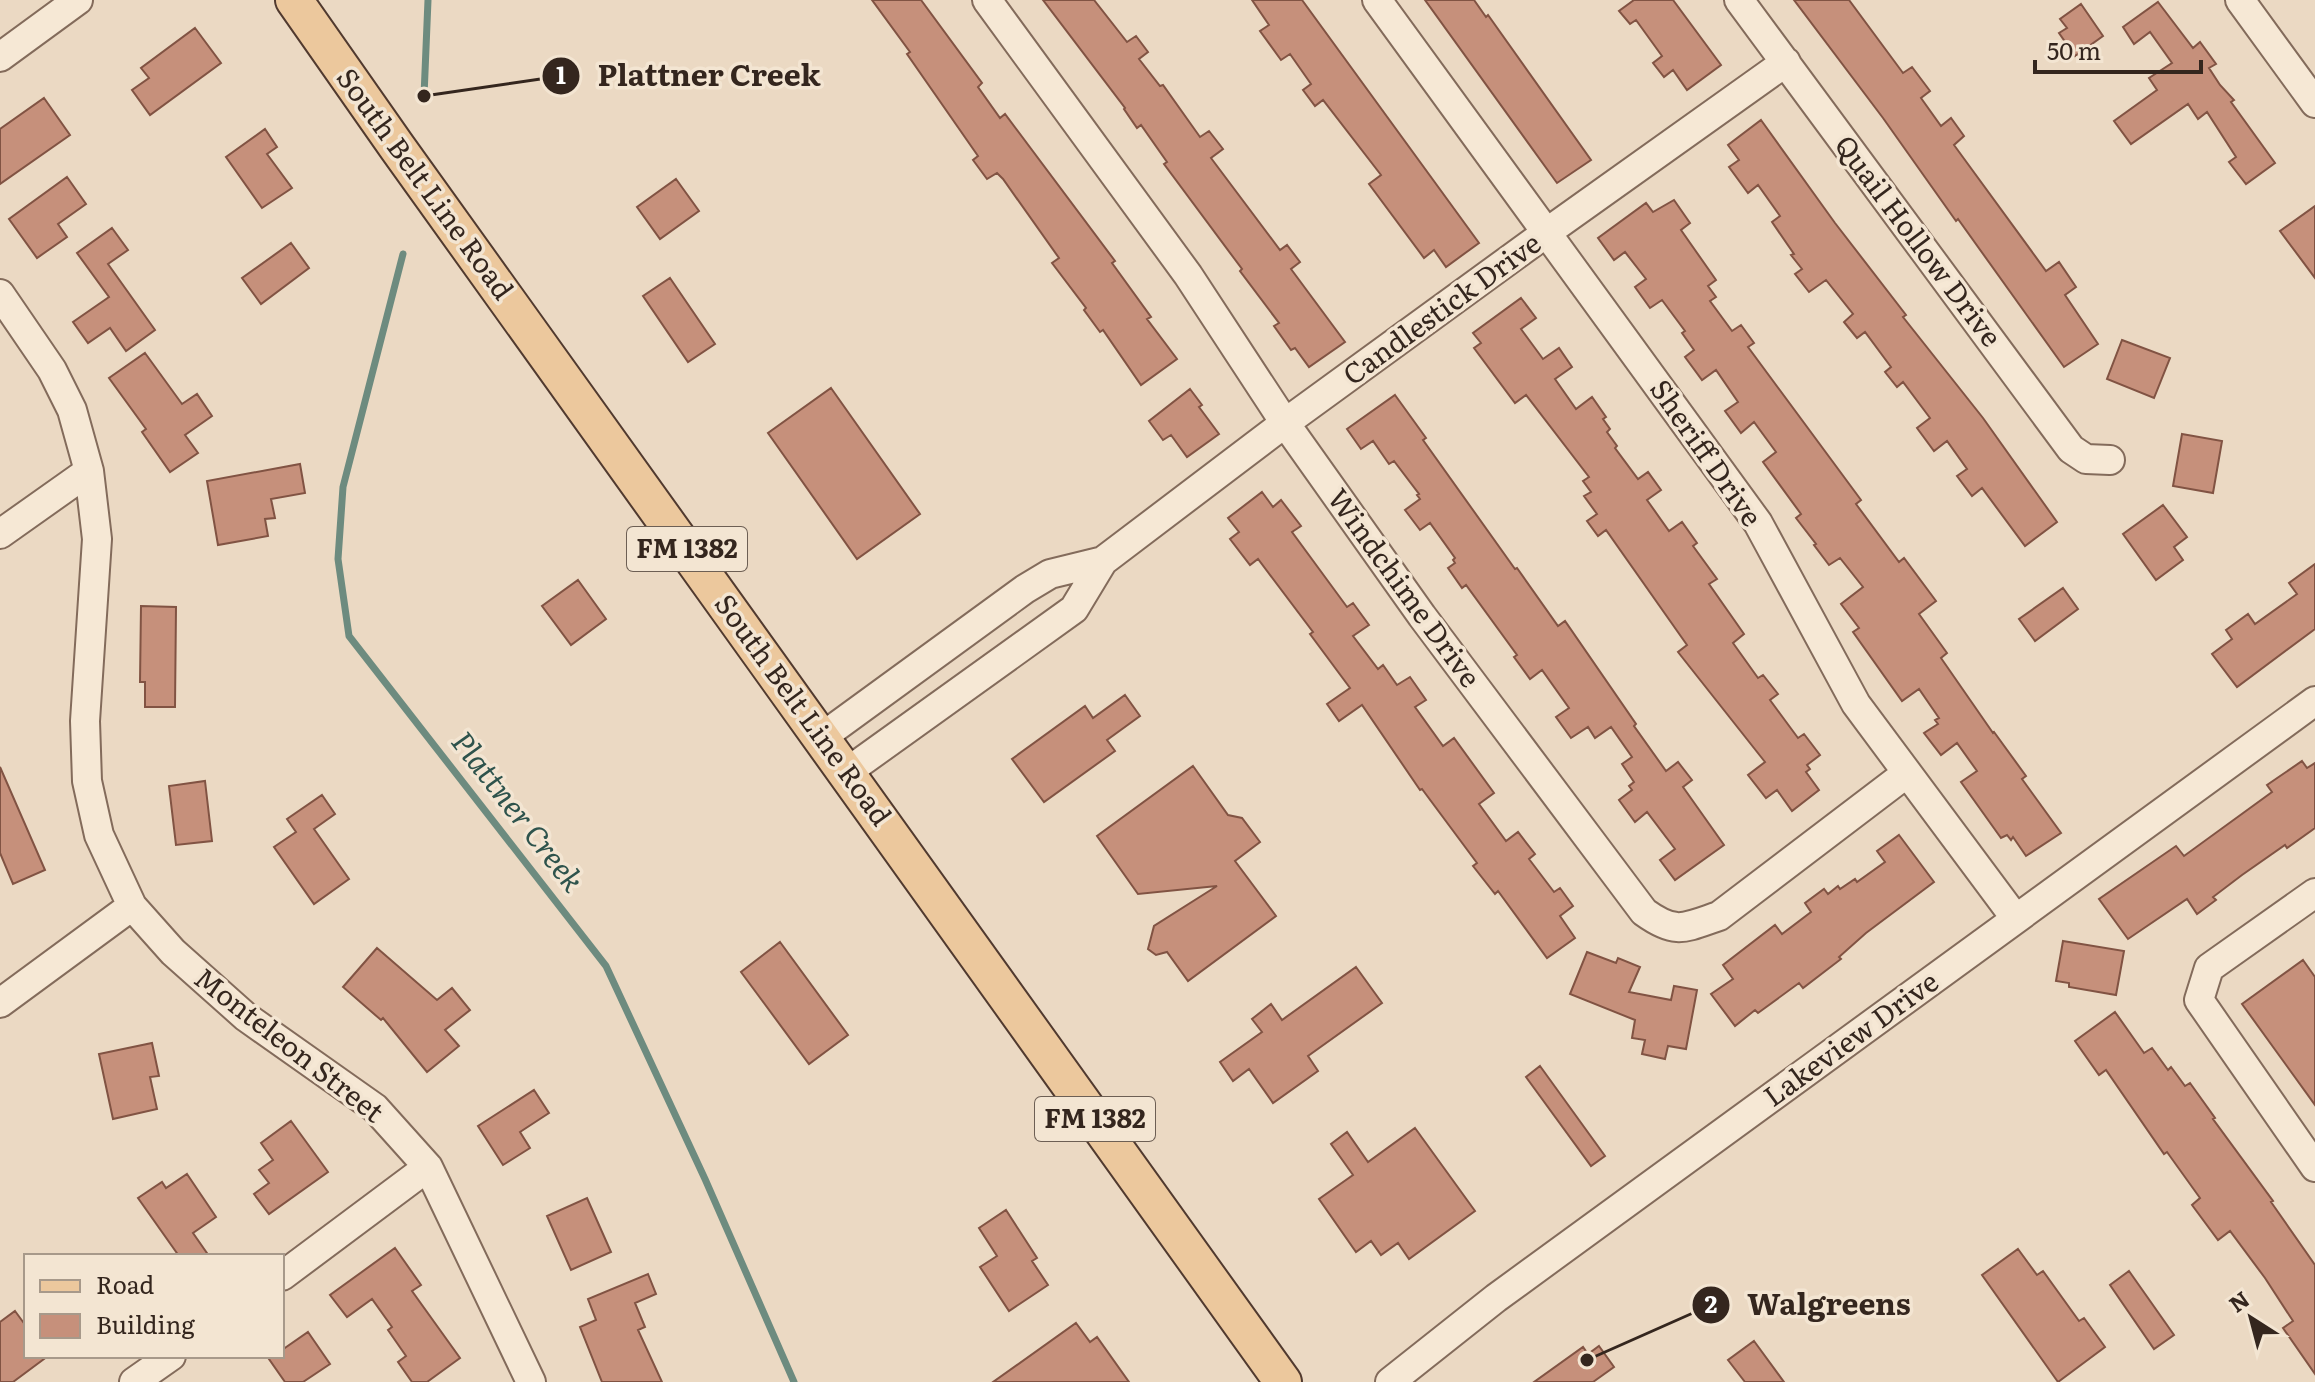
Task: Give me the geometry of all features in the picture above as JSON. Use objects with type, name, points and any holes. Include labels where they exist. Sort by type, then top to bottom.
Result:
[{"type":"main road","name":"South Belt Line Road","points":[[294,0],[1283,1382]]},
{"type":"street","points":[[0,57],[78,0]]},
{"type":"street","name":"Windchime Drive","points":[[987,0],[1188,275],[1285,423],[1422,616],[1644,912],[1664,926],[1685,928],[1719,916],[1907,773]]},
{"type":"street","name":"Sheriff Drive","points":[[1377,0],[1758,523],[1856,704],[2016,919]]},
{"type":"street","name":"Quail Hollow Drive","points":[[1739,0],[2071,449],[2086,459],[2110,460]]},
{"type":"street","points":[[2240,0],[2315,103]]},
{"type":"street","name":"Candlestick Drive","points":[[847,772],[1074,609],[1103,561],[1285,423],[1786,62]]},
{"type":"street","name":"Monteleon Street","points":[[0,294],[52,370],[72,410],[89,471],[97,539],[85,721],[87,781],[99,835],[132,906],[173,952],[246,1017],[375,1108],[428,1167],[531,1382]]},
{"type":"street","points":[[0,534],[89,471]]},
{"type":"street","name":"Candlestick Drive","points":[[822,737],[1025,589],[1050,574],[1103,561]]},
{"type":"street","name":"Lakeview Drive","points":[[1390,1382],[1507,1289],[2315,701]]},
{"type":"street","points":[[2315,893],[2209,968],[2199,1000],[2315,1167]]},
{"type":"street","points":[[0,1003],[132,906]]},
{"type":"street","points":[[284,1275],[428,1167]]},
{"type":"street","points":[[134,1382],[168,1358]]},
{"type":"building","points":[[872,0],[921,0],[982,83],[978,87],[1000,118],[1005,114],[1115,261],[1112,263],[1151,317],[1147,319],[1177,359],[1141,385],[1052,263],[1059,258],[1003,179],[997,173],[987,179],[973,160],[978,156]]},
{"type":"building","points":[[1043,0],[1094,0],[1127,42],[1136,36],[1148,52],[1139,59],[1160,86],[1163,85],[1200,137],[1209,131],[1223,149],[1211,158],[1280,250],[1287,245],[1300,262],[1291,269],[1345,342],[1309,367],[1295,348],[1291,350],[1274,326],[1279,323],[1164,164],[1167,162],[1141,125],[1137,128]]},
{"type":"building","points":[[1252,0],[1302,0],[1479,243],[1446,267],[1434,250],[1424,258],[1369,184],[1381,175],[1323,100],[1315,106],[1303,90],[1311,84],[1290,54],[1281,60],[1260,31],[1269,25]]},
{"type":"building","points":[[1425,0],[1474,0],[1486,17],[1488,15],[1591,160],[1557,183]]},
{"type":"building","points":[[1634,0],[1673,0],[1721,65],[1687,90],[1673,70],[1664,77],[1653,63],[1662,56],[1636,20],[1630,24],[1619,11]]},
{"type":"building","points":[[1794,0],[1849,0],[1903,73],[1912,67],[1930,91],[1921,98],[1941,126],[1951,118],[1964,136],[1954,145],[2046,271],[2059,262],[2076,287],[2065,295],[2098,344],[2064,367]]},
{"type":"building","points":[[2158,2],[2193,48],[2200,42],[2216,64],[2209,68],[2275,163],[2246,184],[2229,162],[2236,157],[2207,112],[2198,119],[2188,104],[2131,144],[2114,121],[2157,90],[2149,78],[2172,63],[2150,32],[2134,44],[2123,27]]},
{"type":"building","points":[[2081,4],[2103,36],[2075,56],[2059,33],[2067,28],[2060,19]]},
{"type":"building","points":[[195,28],[221,63],[150,115],[132,90],[149,78],[141,68]]},
{"type":"building","points":[[44,98],[70,135],[0,184],[0,129]]},
{"type":"building","points":[[1761,120],[1906,315],[1903,317],[1983,418],[2057,522],[2025,546],[1982,488],[1972,496],[1957,476],[1967,469],[1947,441],[1934,451],[1917,428],[1930,418],[1903,382],[1897,387],[1885,372],[1891,367],[1865,332],[1857,338],[1844,322],[1853,314],[1826,280],[1809,292],[1795,274],[1802,269],[1772,222],[1780,216],[1758,185],[1748,193],[1729,167],[1739,160],[1728,145]]},
{"type":"building","points":[[265,129],[277,147],[267,154],[292,188],[262,208],[226,157]]},
{"type":"building","points":[[67,177],[86,204],[58,224],[67,237],[37,258],[9,219]]},
{"type":"building","points":[[676,179],[699,211],[660,239],[637,207]]},
{"type":"building","points":[[1674,200],[1690,223],[1681,230],[1716,280],[1708,286],[1716,297],[1710,301],[1732,331],[1741,325],[1754,343],[1748,347],[1861,500],[1856,504],[1899,562],[1904,558],[1936,601],[1919,614],[1947,653],[1941,658],[2026,776],[2022,779],[2061,833],[2026,856],[2013,837],[2011,840],[2007,835],[2001,838],[1961,782],[1977,771],[1957,743],[1941,755],[1924,733],[1938,724],[1935,720],[1939,718],[1919,689],[1902,701],[1853,632],[1859,628],[1841,604],[1863,587],[1840,558],[1829,565],[1796,518],[1801,514],[1763,462],[1776,452],[1754,422],[1741,433],[1725,411],[1738,402],[1716,370],[1702,380],[1685,357],[1694,350],[1682,333],[1685,331],[1662,300],[1650,308],[1635,287],[1646,279],[1625,252],[1614,260],[1598,238],[1646,203],[1653,212]]},
{"type":"building","points":[[2315,206],[2315,278],[2280,231]]},
{"type":"building","points":[[112,228],[128,250],[108,264],[155,330],[126,351],[110,328],[88,343],[73,322],[109,297],[77,253]]},
{"type":"building","points":[[291,243],[309,268],[261,304],[242,278]]},
{"type":"building","points":[[670,278],[715,344],[688,362],[643,296]]},
{"type":"building","points":[[1521,298],[1536,318],[1521,329],[1543,359],[1559,348],[1572,367],[1555,379],[1576,409],[1592,397],[1606,417],[1603,419],[1610,429],[1607,432],[1617,446],[1615,448],[1638,479],[1648,472],[1661,490],[1647,500],[1669,531],[1682,522],[1697,543],[1693,546],[1717,579],[1709,584],[1744,634],[1733,643],[1758,678],[1763,675],[1778,694],[1770,700],[1798,738],[1804,734],[1820,755],[1807,765],[1810,769],[1806,772],[1819,790],[1792,811],[1777,790],[1766,798],[1748,775],[1765,762],[1678,652],[1687,645],[1606,530],[1598,536],[1587,521],[1597,514],[1584,496],[1591,492],[1583,481],[1589,477],[1526,395],[1515,403],[1474,348],[1481,343],[1473,333]]},
{"type":"building","points":[[2122,340],[2170,358],[2154,398],[2107,379]]},
{"type":"building","points":[[145,353],[182,404],[197,394],[212,416],[185,435],[198,453],[170,472],[142,432],[146,429],[109,378]]},
{"type":"building","points":[[831,388],[920,514],[857,559],[768,433]]},
{"type":"building","points":[[1190,389],[1219,434],[1187,457],[1171,435],[1163,440],[1149,421]]},
{"type":"building","points":[[1395,395],[1426,438],[1423,440],[1515,569],[1558,626],[1565,621],[1666,771],[1678,762],[1692,780],[1683,787],[1724,845],[1675,880],[1660,860],[1675,849],[1647,812],[1635,822],[1619,800],[1632,790],[1629,786],[1634,782],[1622,764],[1632,757],[1611,727],[1595,738],[1588,727],[1571,738],[1556,717],[1569,708],[1542,670],[1530,679],[1514,657],[1517,655],[1466,585],[1462,588],[1448,568],[1455,563],[1455,558],[1430,523],[1420,530],[1405,510],[1420,499],[1419,494],[1394,461],[1389,464],[1373,441],[1361,449],[1347,429]]},
{"type":"building","points":[[2182,434],[2222,441],[2213,493],[2173,486]]},
{"type":"building","points":[[300,464],[305,493],[271,499],[275,518],[265,519],[268,536],[218,545],[207,481]]},
{"type":"building","points":[[1262,492],[1273,507],[1281,500],[1301,526],[1292,532],[1347,607],[1353,603],[1369,625],[1353,636],[1378,669],[1383,665],[1397,685],[1410,677],[1426,700],[1415,707],[1443,746],[1454,738],[1494,793],[1479,804],[1506,841],[1518,832],[1535,854],[1529,859],[1554,892],[1560,888],[1573,906],[1560,916],[1575,938],[1547,958],[1498,891],[1495,894],[1473,866],[1477,863],[1420,790],[1362,705],[1339,721],[1327,704],[1350,688],[1258,559],[1250,565],[1230,539],[1239,532],[1228,518]]},
{"type":"building","points":[[2163,505],[2187,537],[2174,547],[2183,560],[2156,580],[2123,534]]},
{"type":"building","points":[[2315,564],[2315,629],[2237,687],[2212,654],[2232,639],[2226,630],[2248,614],[2255,624],[2297,594],[2289,583]]},
{"type":"building","points":[[578,580],[606,619],[571,645],[542,606]]},
{"type":"building","points":[[2063,588],[2078,609],[2035,641],[2019,619]]},
{"type":"building","points":[[141,606],[176,607],[175,707],[145,707],[145,682],[140,682]]},
{"type":"building","points":[[1125,695],[1140,716],[1107,740],[1115,751],[1044,802],[1012,759],[1085,706],[1093,718]]},
{"type":"building","points":[[2302,761],[2307,768],[2315,763],[2315,828],[2242,875],[2197,914],[2187,899],[2128,939],[2099,899],[2176,846],[2184,856],[2272,792],[2267,785]]},
{"type":"building","points":[[1193,766],[1228,815],[1242,818],[1260,842],[1235,861],[1276,916],[1188,981],[1167,952],[1156,955],[1148,949],[1154,926],[1217,886],[1138,894],[1097,836]]},
{"type":"building","points":[[0,767],[45,870],[13,884],[0,853]]},
{"type":"building","points":[[205,781],[212,841],[176,845],[169,786]]},
{"type":"building","points":[[322,795],[335,814],[314,829],[349,879],[314,904],[274,847],[296,832],[287,819]]},
{"type":"building","points":[[1899,835],[1934,882],[1866,933],[1839,957],[1841,959],[1803,988],[1799,983],[1735,1026],[1711,994],[1733,979],[1723,965],[1775,925],[1782,934],[1811,912],[1805,903],[1824,889],[1828,894],[1838,886],[1840,889],[1855,879],[1857,882],[1885,862],[1877,851]]},
{"type":"building","points":[[2063,941],[2124,951],[2116,995],[2069,987],[2069,983],[2056,981]]},
{"type":"building","points":[[780,942],[848,1035],[809,1064],[741,972]]},
{"type":"building","points":[[377,948],[437,1000],[452,988],[470,1010],[445,1030],[459,1046],[427,1072],[383,1018],[381,1020],[343,987]]},
{"type":"building","points":[[1587,952],[1616,963],[1618,958],[1640,967],[1629,992],[1671,1000],[1674,986],[1697,990],[1686,1049],[1668,1046],[1665,1059],[1642,1054],[1645,1040],[1632,1038],[1635,1020],[1570,994]]},
{"type":"building","points":[[2303,960],[2315,977],[2315,1105],[2242,1004]]},
{"type":"building","points":[[1356,967],[1382,1003],[1308,1056],[1318,1071],[1273,1103],[1249,1069],[1233,1081],[1220,1062],[1262,1032],[1252,1019],[1271,1004],[1282,1020]]},
{"type":"building","points":[[2115,1012],[2144,1053],[2152,1048],[2185,1086],[2190,1083],[2315,1265],[2315,1374],[2283,1328],[2293,1321],[2265,1278],[2230,1231],[2218,1240],[2192,1205],[2200,1198],[2167,1152],[2164,1154],[2106,1070],[2099,1075],[2075,1041]]},
{"type":"building","points":[[152,1043],[159,1076],[150,1077],[157,1109],[113,1119],[99,1054]]},
{"type":"building","points":[[1540,1066],[1605,1156],[1591,1166],[1526,1077]]},
{"type":"building","points":[[534,1090],[549,1113],[520,1132],[530,1148],[503,1165],[478,1126]]},
{"type":"building","points":[[291,1121],[328,1172],[269,1214],[254,1194],[269,1183],[259,1170],[273,1160],[261,1143]]},
{"type":"building","points":[[1415,1128],[1475,1211],[1409,1259],[1398,1243],[1381,1255],[1371,1241],[1356,1252],[1319,1199],[1353,1175],[1331,1144],[1347,1132],[1368,1162]]},
{"type":"building","points":[[187,1174],[216,1217],[193,1233],[208,1254],[178,1254],[138,1198],[162,1182],[166,1188]]},
{"type":"building","points":[[587,1198],[611,1252],[571,1270],[547,1216]]},
{"type":"building","points":[[1006,1210],[1037,1258],[1032,1261],[1048,1285],[1009,1311],[980,1267],[997,1256],[979,1228]]},
{"type":"building","points":[[395,1248],[421,1285],[412,1291],[460,1358],[427,1382],[412,1382],[398,1362],[406,1356],[388,1330],[392,1327],[372,1299],[347,1317],[330,1295]]},
{"type":"building","points":[[2018,1249],[2037,1275],[2043,1271],[2079,1321],[2084,1318],[2105,1347],[2058,1382],[1982,1275]]},
{"type":"building","points":[[2129,1271],[2174,1335],[2154,1349],[2110,1285]]},
{"type":"building","points":[[648,1274],[656,1294],[635,1303],[645,1327],[638,1330],[662,1382],[602,1382],[580,1327],[596,1320],[588,1299]]},
{"type":"building","points":[[15,1311],[24,1323],[24,1358],[45,1358],[13,1382],[0,1382],[0,1322]]},
{"type":"building","points":[[1076,1323],[1090,1342],[1097,1337],[1129,1382],[993,1382]]},
{"type":"building","points":[[308,1332],[330,1364],[303,1382],[285,1382],[269,1359],[284,1358],[284,1349]]},
{"type":"building","points":[[1754,1341],[1784,1382],[1745,1382],[1728,1360]]},
{"type":"building","points":[[1599,1346],[1614,1367],[1593,1382],[1534,1382],[1583,1347],[1588,1354]]},
{"type":"waterway","name":"Plattner Creek","points":[[424,96],[428,0]]},
{"type":"waterway","name":"Plattner Creek","points":[[403,254],[343,487],[338,559],[349,636],[606,966],[705,1179],[794,1382]]},
{"type":"place","name":"Plattner Creek","points":[[424,96]]},
{"type":"place","name":"Walgreens","points":[[1587,1360]]}]
